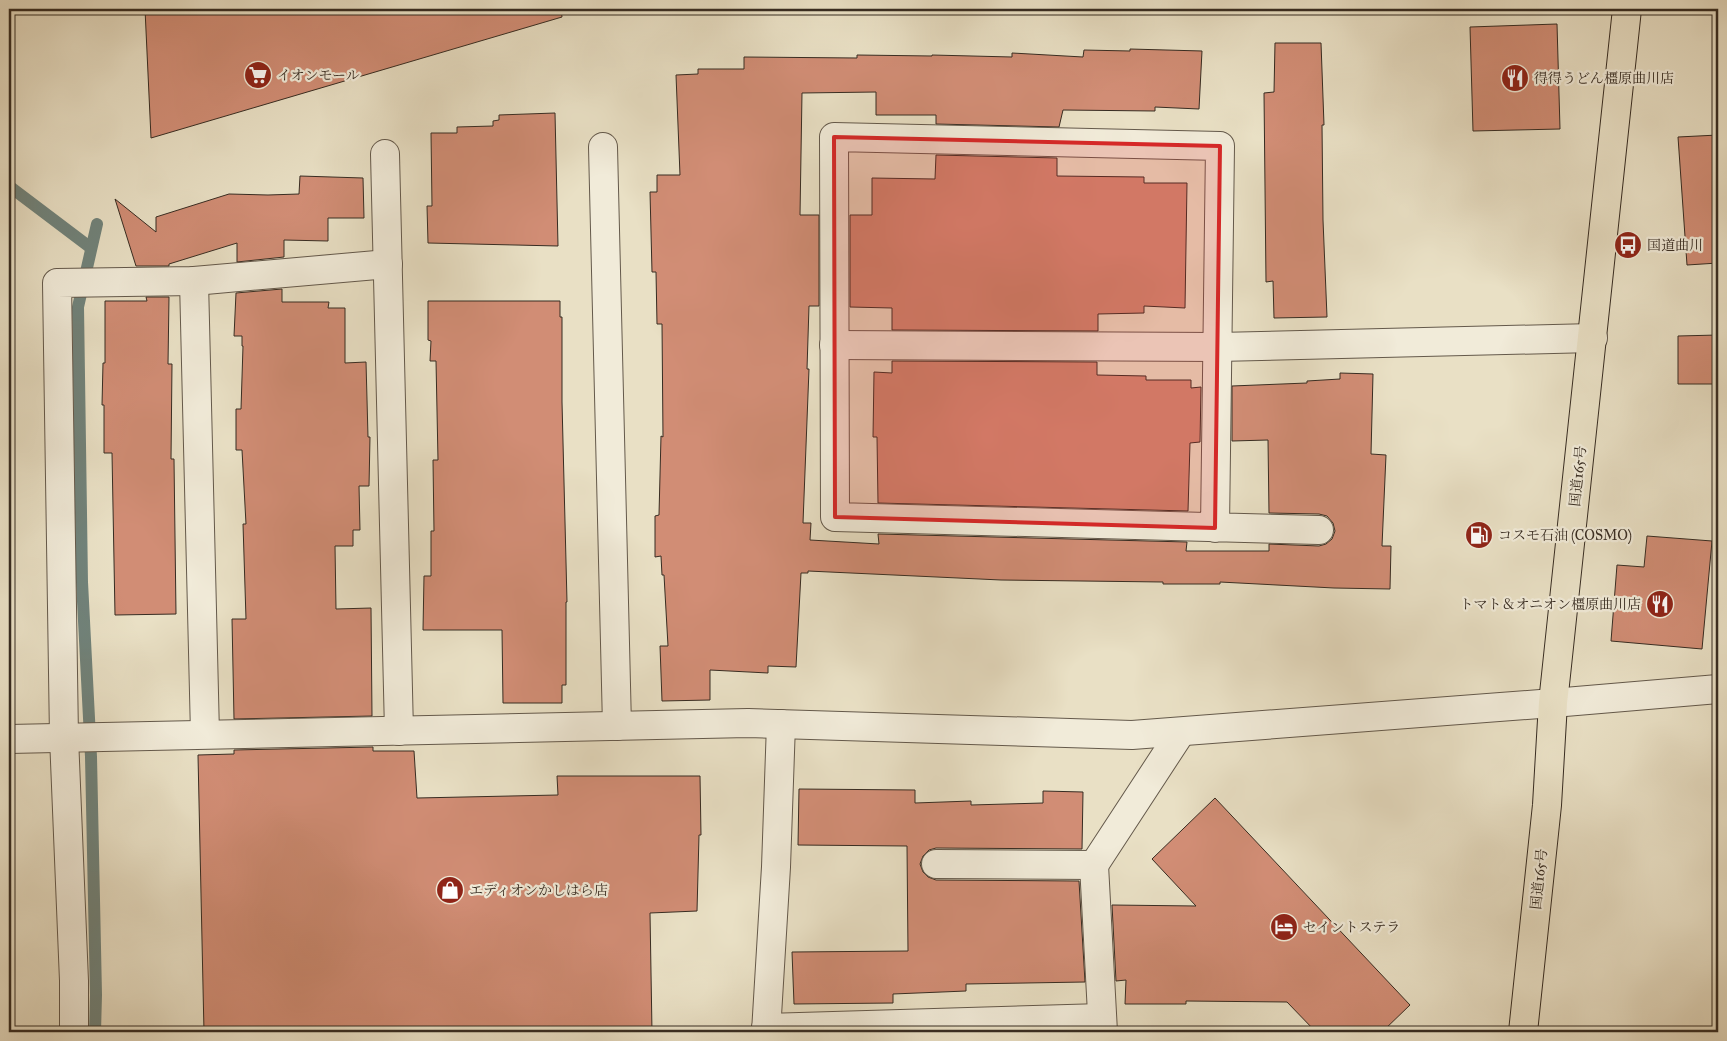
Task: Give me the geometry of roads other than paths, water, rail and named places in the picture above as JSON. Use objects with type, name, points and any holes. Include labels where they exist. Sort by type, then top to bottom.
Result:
[{"type":"highway","name":"国道165号","points":[[1522,1032],[1547,805],[1553,703],[1628,9]]},
{"type":"street","points":[[1215,528],[1220,146],[834,136],[835,517],[1215,528],[1320,530]]},
{"type":"street","points":[[602,147],[617,726]]},
{"type":"street","points":[[385,154],[399,730]]},
{"type":"street","points":[[74,1032],[74,981],[64,737],[57,283],[194,282],[388,264]]},
{"type":"street","points":[[194,282],[205,734]]},
{"type":"street","points":[[834,345],[1218,346],[1593,338]]},
{"type":"street","points":[[9,739],[748,723],[1132,735],[1553,703],[1718,688]]},
{"type":"street","points":[[781,724],[776,867],[766,1030],[1102,1025],[1094,865],[1181,732]]},
{"type":"street","points":[[936,864],[1094,865]]},
{"type":"waterway","points":[[9,186],[91,248]]},
{"type":"waterway","points":[[95,1032],[96,995],[91,757],[82,582],[78,307],[97,224]]},
{"type":"place","name":"イオンモール","points":[[258,75]]},
{"type":"place","name":"得得うどん橿原曲川店","points":[[1515,78]]},
{"type":"place","name":"国道曲川","points":[[1628,245]]},
{"type":"place","name":"コスモ石油 (COSMO)","points":[[1479,535]]},
{"type":"place","name":"トマト＆オニオン橿原曲川店","points":[[1660,604]]},
{"type":"place","name":"エディオンかしはら店","points":[[450,890]]},
{"type":"place","name":"セイントステラ","points":[[1284,927]]}]
